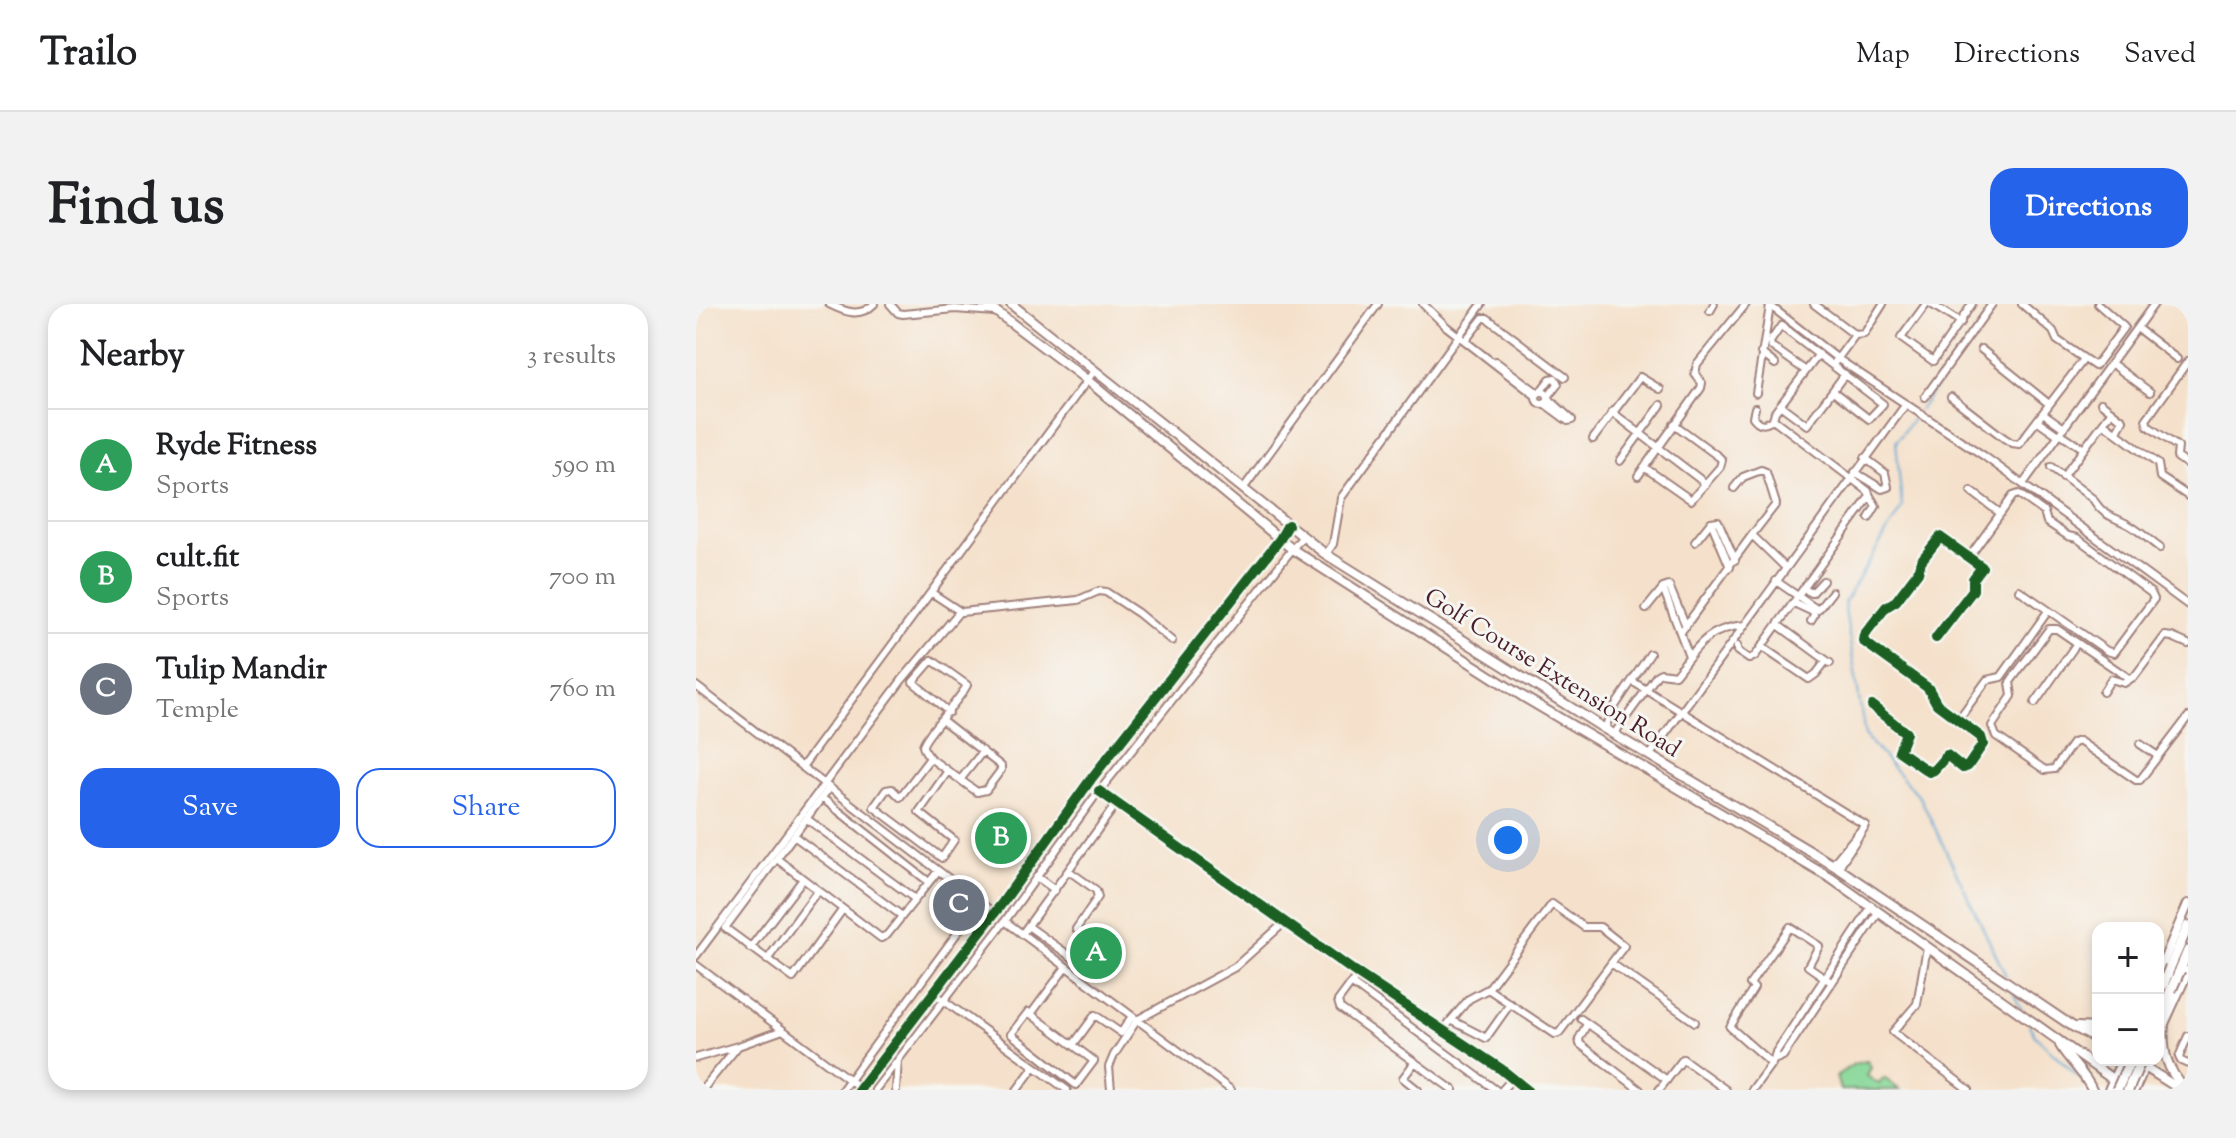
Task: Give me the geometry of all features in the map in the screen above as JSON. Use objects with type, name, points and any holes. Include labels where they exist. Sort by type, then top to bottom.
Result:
[{"type":"highway","points":[[2179,969],[2188,926]]},
{"type":"highway","points":[[2160,994],[2188,951]]},
{"type":"highway","points":[[2164,1004],[2167,987]]},
{"type":"highway","points":[[2112,1087],[2128,1066]]},
{"type":"highway","points":[[2130,1090],[2143,1066]]},
{"type":"main road","points":[[986,304],[1087,380],[1292,549],[1522,696],[1819,871],[2060,1044],[2112,1087],[2130,1090]]},
{"type":"main road","name":"Golf Course Extension Road","points":[[1011,304],[1325,554],[1609,731],[1835,866],[2092,1037]]},
{"type":"main road","points":[[2164,959],[2188,904]]},
{"type":"main road","points":[[2164,1017],[2183,982],[2179,969]]},
{"type":"main road","points":[[2164,975],[2183,982]]},
{"type":"main road","points":[[2072,1026],[2092,1028]]},
{"type":"main road","points":[[2060,1044],[2092,1090]]},
{"type":"main road","points":[[2164,1056],[2184,1090]]},
{"type":"main road","points":[[2112,1087],[2120,1066]]},
{"type":"main road","points":[[2151,1066],[2184,1090]]},
{"type":"street","points":[[829,304],[849,313],[865,311],[874,304]]},
{"type":"street","points":[[890,304],[901,314],[955,309],[995,312]]},
{"type":"street","points":[[1243,489],[1378,304]]},
{"type":"street","points":[[1423,304],[1492,362],[1547,400]]},
{"type":"street","points":[[1315,564],[1333,544],[1341,498],[1482,304]]},
{"type":"street","points":[[1638,476],[1701,388],[1702,383],[1694,370],[1697,364],[1746,304]]},
{"type":"street","points":[[1814,304],[1855,335],[1864,334],[1883,304]]},
{"type":"street","points":[[1961,323],[1928,304],[1901,338],[1931,361],[1961,323],[1972,304]]},
{"type":"street","points":[[1925,397],[1992,304]]},
{"type":"street","points":[[2022,304],[2053,331],[2057,340],[2095,366],[2123,330],[2123,324],[2098,304]]},
{"type":"street","points":[[2023,484],[2154,304]]},
{"type":"street","points":[[2181,304],[2188,309]]},
{"type":"street","points":[[1756,393],[1769,305]]},
{"type":"street","points":[[1769,305],[1883,404],[1869,419],[1833,391]]},
{"type":"street","points":[[1465,341],[1483,318],[1487,318],[1565,377]]},
{"type":"street","points":[[1806,371],[1771,346],[1770,342],[1780,327],[1819,354],[1921,414],[2023,484],[2188,605]]},
{"type":"street","points":[[2137,328],[2177,359]]},
{"type":"street","points":[[1836,362],[1855,335]]},
{"type":"street","points":[[1981,349],[2049,404]]},
{"type":"street","points":[[1761,353],[1775,364]]},
{"type":"street","points":[[1755,408],[1753,417],[1761,424],[1773,419],[1819,354]]},
{"type":"street","points":[[1951,397],[2016,444],[2038,421],[2084,359]]},
{"type":"street","points":[[2188,361],[2146,420],[2148,426],[2178,447],[2177,457],[2188,465]]},
{"type":"street","points":[[2111,363],[2150,392]]},
{"type":"street","points":[[802,767],[1094,371]]},
{"type":"street","points":[[1780,405],[1807,425],[1845,374]]},
{"type":"street","points":[[1593,439],[1640,377],[1660,389]]},
{"type":"street","points":[[1555,378],[1558,384],[1547,400],[1538,404],[1538,393],[1550,379],[1555,378]]},
{"type":"street","points":[[2101,403],[2123,420],[2117,431]]},
{"type":"street","points":[[1620,461],[1661,405]]},
{"type":"street","points":[[1650,755],[1853,474],[1909,406]]},
{"type":"street","points":[[2063,477],[2112,411]]},
{"type":"street","points":[[1612,412],[1706,484]]},
{"type":"street","points":[[2043,413],[2061,432],[2084,449]]},
{"type":"street","points":[[1773,419],[1853,474],[1887,489],[1889,484],[1885,474],[1865,458]]},
{"type":"street","points":[[2038,421],[2061,432]]},
{"type":"street","points":[[2103,423],[2158,464],[2160,477],[2188,496]]},
{"type":"street","points":[[1644,467],[1691,500],[1720,467],[1722,460],[1674,424]]},
{"type":"street","points":[[2051,467],[2115,520],[2129,525],[2160,548]]},
{"type":"street","points":[[1683,629],[1730,559],[1776,504],[1766,472],[1761,470],[1743,477],[1734,488]]},
{"type":"street","points":[[1853,474],[1876,506],[1869,518]]},
{"type":"street","points":[[1971,491],[2000,513]]},
{"type":"street","points":[[1970,556],[2013,496],[2019,494],[2044,512],[2046,520],[2056,528],[2077,538],[2151,593],[2154,599],[2114,653],[2019,590]]},
{"type":"street","points":[[1737,646],[1738,652],[1750,660],[1762,647],[1870,496]]},
{"type":"street","points":[[2056,528],[2065,515]]},
{"type":"street","points":[[1695,542],[1711,522],[1718,521],[1730,559]]},
{"type":"street","points":[[696,965],[861,1089],[1003,902],[1091,779],[1288,525]]},
{"type":"street","points":[[1752,535],[1786,568]]},
{"type":"street","points":[[875,1090],[1005,921],[1099,791],[1302,537]]},
{"type":"street","points":[[1872,706],[1906,733],[1899,751],[1929,772],[1947,755],[1966,768],[1983,744],[1981,737],[1935,702],[1928,688],[1864,643],[1863,638],[1885,608],[1896,601],[1938,538],[1944,538],[1982,567],[1973,579],[1973,590],[1936,638]]},
{"type":"street","points":[[1776,581],[1813,612],[1811,621]]},
{"type":"street","points":[[1804,589],[1812,593],[1823,581]]},
{"type":"street","points":[[1646,609],[1663,588],[1672,588],[1689,656]]},
{"type":"street","points":[[932,593],[959,612],[1078,600],[1099,591],[1106,592],[1172,641]]},
{"type":"street","points":[[1796,600],[1818,610],[1832,592]]},
{"type":"street","points":[[1958,720],[1987,680],[2001,677],[2048,611]]},
{"type":"street","points":[[696,956],[827,786],[902,680],[959,612]]},
{"type":"street","points":[[1609,731],[1659,673],[1675,675],[1699,643],[1715,631],[1744,625]]},
{"type":"street","points":[[1762,647],[1809,679],[1828,662],[1778,625]]},
{"type":"street","points":[[2130,679],[2057,629],[2047,631],[2010,682],[2012,696],[1992,726],[1993,734],[2049,771],[2076,742],[2083,743],[2140,780],[2188,717]]},
{"type":"street","points":[[2103,692],[2111,679],[2124,683],[2135,676],[2165,636],[2188,644]]},
{"type":"street","points":[[2035,703],[2077,643]]},
{"type":"street","points":[[1609,731],[1611,712],[1650,654]]},
{"type":"street","points":[[942,720],[1001,766],[986,790],[977,792],[930,758],[924,750],[924,743],[942,720],[949,712],[967,685],[932,660],[913,682],[949,712]]},
{"type":"street","points":[[1635,683],[1865,825],[1835,866]]},
{"type":"street","points":[[696,686],[994,913]]},
{"type":"street","points":[[2140,744],[2158,756]]},
{"type":"street","points":[[960,780],[983,751]]},
{"type":"street","points":[[930,758],[900,797],[892,789],[886,790],[874,807],[942,858],[954,842],[919,812],[948,771]]},
{"type":"street","points":[[827,786],[807,819],[725,927],[750,948],[795,977],[843,909]]},
{"type":"street","points":[[1099,791],[1358,974],[1501,1069],[1526,1090]]},
{"type":"street","points":[[822,798],[929,882]]},
{"type":"street","points":[[1022,934],[1117,803]]},
{"type":"street","points":[[807,819],[915,899]]},
{"type":"street","points":[[794,836],[902,916]]},
{"type":"street","points":[[913,851],[919,842]]},
{"type":"street","points":[[777,859],[881,938],[887,935],[938,871]]},
{"type":"street","points":[[1028,926],[1091,971],[1096,971],[1108,957],[1107,952],[1076,929],[1098,897],[1096,890],[1069,871]]},
{"type":"street","points":[[1037,877],[1055,890]]},
{"type":"street","points":[[750,948],[803,879]]},
{"type":"street","points":[[767,960],[818,890]]},
{"type":"street","points":[[842,1090],[980,902]]},
{"type":"street","points":[[1003,902],[1013,910]]},
{"type":"street","points":[[1443,1030],[1469,999],[1488,989],[1552,904],[1584,927],[1600,927],[1624,946],[1559,1033],[1555,1034],[1488,989]]},
{"type":"street","points":[[1752,1090],[1773,1062],[1783,1056],[1828,980],[1876,909]]},
{"type":"street","points":[[1005,921],[1231,1090]]},
{"type":"street","points":[[986,922],[997,930]]},
{"type":"street","points":[[1073,1045],[1095,1015],[1121,1033],[1134,1018],[1235,967],[1285,922]]},
{"type":"street","points":[[1773,1062],[1730,1027],[1754,988],[1750,984],[1790,927],[1819,946],[1808,966],[1828,980]]},
{"type":"street","points":[[1927,947],[1917,1004],[1893,1032],[1969,1090]]},
{"type":"street","points":[[1611,963],[1695,1022]]},
{"type":"street","points":[[1031,1014],[1066,967]]},
{"type":"street","points":[[1358,974],[1338,1001],[1340,1008],[1415,1062],[1442,1087],[1453,1090]]},
{"type":"street","points":[[1351,983],[1496,1090]]},
{"type":"street","points":[[932,992],[1066,1090]]},
{"type":"street","points":[[1451,1020],[1486,1038],[1510,1004]]},
{"type":"street","points":[[1028,1012],[1073,1045],[1094,1061],[1076,1085],[1011,1034],[1028,1012]]},
{"type":"street","points":[[1111,1090],[1109,1067],[1134,1018]]},
{"type":"street","points":[[1640,1090],[1580,1044],[1584,1022],[1664,1087],[1683,1059],[1726,1090]]},
{"type":"street","points":[[696,1058],[783,1030]]},
{"type":"street","points":[[2188,1036],[2179,1057],[2188,1064]]},
{"type":"street","points":[[696,1083],[704,1090],[738,1046]]},
{"type":"street","points":[[896,1090],[898,1060]]},
{"type":"street","points":[[1415,1062],[1403,1078],[1418,1090]]},
{"type":"street","points":[[1017,1090],[1034,1067]]},
{"type":"street","points":[[1502,1090],[1512,1079]]},
{"type":"street","points":[[1214,1090],[1220,1082]]},
{"type":"green space","points":[[1867,1061],[1871,1067],[1867,1076],[1879,1084],[1884,1078],[1900,1090],[1840,1090],[1836,1076],[1854,1064]]},
{"type":"waterway","points":[[1919,410],[1997,304]]},
{"type":"waterway","points":[[1916,415],[1896,441],[1902,507],[1844,603],[1865,736],[1921,799],[2006,976]]},
{"type":"waterway","points":[[2014,994],[2022,1011]]},
{"type":"waterway","points":[[2029,1025],[2035,1036],[2080,1078]]},
{"type":"cycle path","points":[[859,1090],[1003,902],[1091,779],[1288,525]]},
{"type":"cycle path","points":[[1872,706],[1906,733],[1899,751],[1929,772],[1947,755],[1963,768],[1968,766],[1983,744],[1981,737],[1937,704],[1928,688],[1863,641],[1864,635],[1886,607],[1896,601],[1918,572],[1921,561],[1940,537],[1982,567],[1973,579],[1973,590],[1936,638]]},
{"type":"cycle path","points":[[1099,791],[1527,1090]]},
{"type":"place","name":"cult.fit","points":[[1001,838]]},
{"type":"place","name":"Tulip Mandir","points":[[959,905]]},
{"type":"place","name":"Ryde Fitness","points":[[1096,953]]}]
